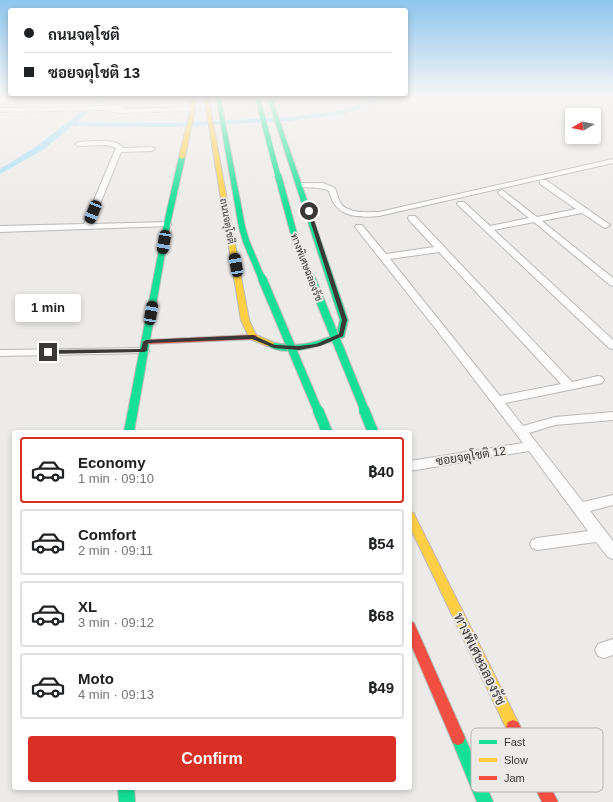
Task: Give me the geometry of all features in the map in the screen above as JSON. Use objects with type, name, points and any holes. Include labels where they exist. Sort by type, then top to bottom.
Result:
[{"type":"main road","points":[[129,430],[167,224],[187,133]]},
{"type":"main road","name":"ถนนจตุโชติ","points":[[213,133],[245,320],[253,337]]},
{"type":"main road","points":[[225,133],[238,212],[246,241],[326,430]]},
{"type":"main road","name":"ทางพิเศษฉลองรัช","points":[[267,133],[295,238],[372,430]]},
{"type":"main road","points":[[145,346],[253,337],[274,346],[299,348],[318,345],[341,334],[344,320],[283,133]]},
{"type":"main road","name":"ทางพิเศษฉลองรัช","points":[[412,520],[514,728]]},
{"type":"main road","points":[[412,632],[471,769]]},
{"type":"main road","points":[[126,790],[127,802]]},
{"type":"main road","points":[[481,792],[485,802]]},
{"type":"main road","name":"ทางพิเศษฉลองรัช","points":[[545,792],[550,802]]},
{"type":"street","points":[[78,144],[117,145],[120,147],[87,226]]},
{"type":"street","points":[[119,150],[152,150]]},
{"type":"street","points":[[300,184],[323,185],[332,190],[336,202],[345,209],[360,214],[380,214],[613,161]]},
{"type":"street","points":[[543,182],[606,225]]},
{"type":"street","points":[[502,192],[613,282]]},
{"type":"street","points":[[461,204],[613,346]]},
{"type":"street","points":[[489,229],[583,210]]},
{"type":"street","points":[[412,218],[569,386]]},
{"type":"street","points":[[0,229],[167,224]]},
{"type":"street","points":[[359,227],[497,401],[613,552]]},
{"type":"street","points":[[384,257],[441,249]]},
{"type":"street","points":[[0,353],[145,346]]},
{"type":"street","points":[[497,401],[598,380]]},
{"type":"street","points":[[520,431],[555,421],[613,416]]},
{"type":"street","name":"ซอยจตุโชติ 12","points":[[412,466],[532,446]]},
{"type":"street","points":[[580,508],[613,500]]},
{"type":"street","points":[[537,544],[600,535]]},
{"type":"waterway","points":[[0,172],[40,148],[58,133]]},
{"type":"traffic: fast","points":[[225,133],[242,227]]},
{"type":"traffic: fast","points":[[267,133],[295,238],[372,430]]},
{"type":"traffic: fast","points":[[270,344],[279,347],[297,348],[324,342],[341,335],[344,320],[282,133]]},
{"type":"traffic: fast","points":[[129,430],[167,224],[182,157]]},
{"type":"traffic: fast","points":[[242,227],[246,241],[326,430]]},
{"type":"traffic: fast","points":[[458,738],[471,769]]},
{"type":"traffic: fast","points":[[126,790],[127,802]]},
{"type":"traffic: fast","points":[[481,792],[485,802]]},
{"type":"traffic: slow","points":[[182,157],[187,133]]},
{"type":"traffic: slow","points":[[213,133],[245,320],[253,337],[270,344]]},
{"type":"traffic: slow","points":[[412,520],[513,727]]},
{"type":"traffic: jam","points":[[146,342],[253,337]]},
{"type":"traffic: jam","points":[[412,632],[458,738]]},
{"type":"traffic: jam","points":[[545,792],[550,802]]},
{"type":"route","points":[[48,352],[144,351],[146,342],[253,337],[274,346],[299,348],[318,345],[341,334],[344,320],[336,291],[309,211]]}]
